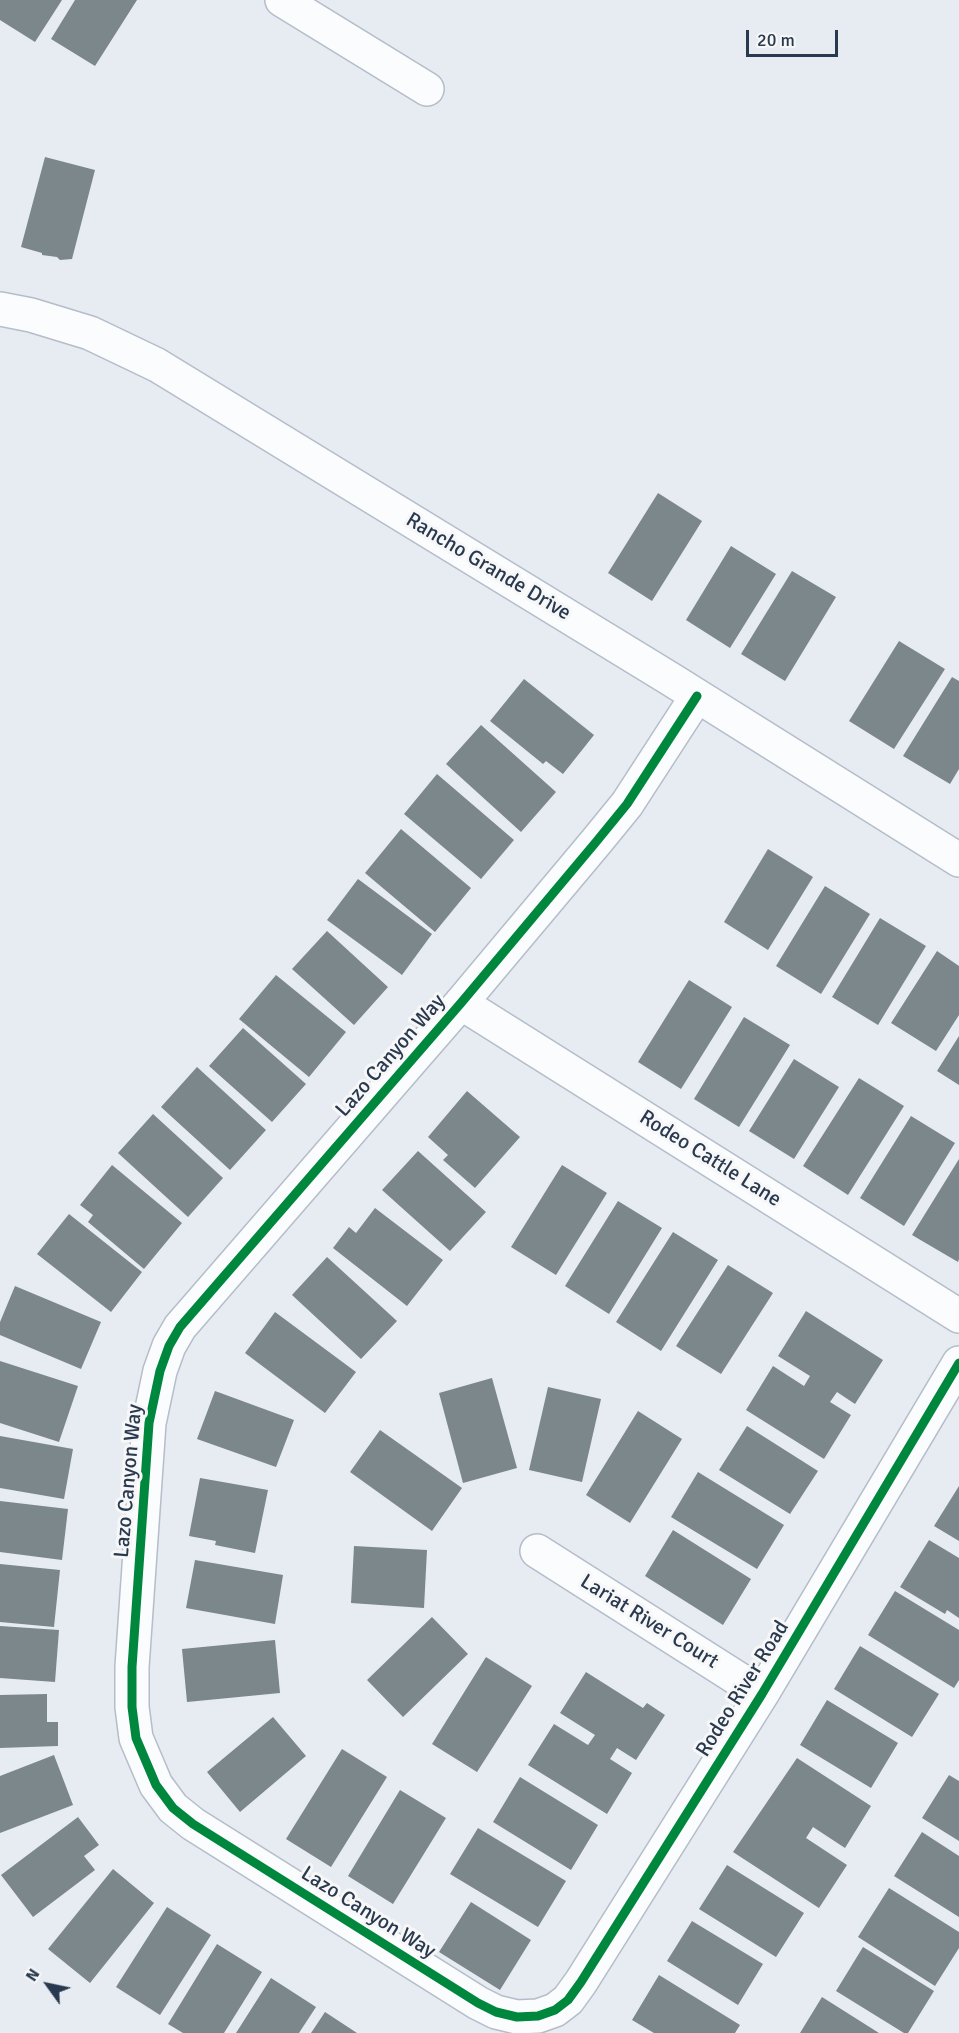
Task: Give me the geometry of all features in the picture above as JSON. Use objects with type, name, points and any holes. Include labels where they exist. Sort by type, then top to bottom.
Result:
[{"type":"street","points":[[282,0],[427,89]]},
{"type":"street","name":"Rancho Grande Drive","points":[[0,309],[31,315],[90,333],[157,365],[697,696],[959,860]]},
{"type":"street","name":"Lazo Canyon Way","points":[[538,2016],[517,2017],[496,2012],[478,2003],[193,1824],[173,1808],[156,1785],[136,1738],[132,1707],[132,1667],[149,1423],[160,1371],[169,1346],[180,1327],[461,1003],[627,804],[697,696]]},
{"type":"street","name":"Rodeo Cattle Lane","points":[[461,1003],[959,1316]]},
{"type":"street","name":"Rodeo River Road","points":[[538,2016],[555,2010],[568,2000],[581,1982],[762,1694],[959,1363]]},
{"type":"street","name":"Lariat River Court","points":[[537,1551],[762,1694]]},
{"type":"building","points":[[0,0],[62,0],[35,42],[0,20]]},
{"type":"building","points":[[75,0],[137,0],[95,66],[51,39]]},
{"type":"building","points":[[45,157],[95,170],[72,259],[60,260],[57,257],[42,255],[42,253],[21,247]]},
{"type":"building","points":[[658,493],[702,521],[652,601],[608,573]]},
{"type":"building","points":[[731,546],[776,574],[730,648],[686,620]]},
{"type":"building","points":[[792,571],[836,597],[785,681],[741,654]]},
{"type":"building","points":[[899,641],[945,669],[894,749],[849,721]]},
{"type":"building","points":[[952,677],[959,681],[959,769],[950,784],[903,756]]},
{"type":"building","points":[[524,679],[594,735],[563,774],[546,761],[543,764],[490,721]]},
{"type":"building","points":[[481,725],[556,792],[521,832],[446,764]]},
{"type":"building","points":[[437,774],[514,840],[481,879],[404,814]]},
{"type":"building","points":[[401,829],[471,888],[435,932],[365,873]]},
{"type":"building","points":[[768,849],[813,877],[768,950],[724,922]]},
{"type":"building","points":[[358,879],[432,934],[402,975],[327,920]]},
{"type":"building","points":[[825,886],[870,914],[821,994],[776,966]]},
{"type":"building","points":[[880,918],[926,946],[878,1025],[832,997]]},
{"type":"building","points":[[327,931],[388,987],[354,1025],[292,969]]},
{"type":"building","points":[[937,951],[959,966],[959,1015],[936,1051],[891,1023]]},
{"type":"building","points":[[276,975],[346,1032],[309,1077],[239,1019]]},
{"type":"building","points":[[689,980],[732,1007],[681,1089],[638,1062]]},
{"type":"building","points":[[744,1017],[790,1045],[739,1127],[694,1099]]},
{"type":"building","points":[[243,1028],[306,1084],[272,1122],[209,1066]]},
{"type":"building","points":[[959,1036],[959,1085],[937,1071]]},
{"type":"building","points":[[794,1059],[839,1087],[794,1159],[749,1131]]},
{"type":"building","points":[[197,1067],[266,1130],[230,1170],[161,1107]]},
{"type":"building","points":[[859,1078],[904,1106],[848,1195],[803,1166]]},
{"type":"building","points":[[467,1091],[520,1137],[475,1188],[443,1160],[448,1155],[428,1137]]},
{"type":"building","points":[[153,1114],[223,1178],[188,1217],[118,1153]]},
{"type":"building","points":[[911,1116],[955,1143],[904,1226],[860,1198]]},
{"type":"building","points":[[418,1151],[486,1212],[450,1251],[382,1190]]},
{"type":"building","points":[[959,1159],[959,1259],[958,1262],[912,1235]]},
{"type":"building","points":[[112,1165],[182,1223],[144,1269],[88,1222],[93,1215],[80,1205]]},
{"type":"building","points":[[562,1165],[607,1193],[556,1275],[511,1247]]},
{"type":"building","points":[[618,1201],[662,1228],[609,1314],[565,1286]]},
{"type":"building","points":[[375,1208],[443,1260],[407,1306],[333,1248],[349,1227],[356,1233]]},
{"type":"building","points":[[69,1214],[142,1272],[111,1312],[37,1254]]},
{"type":"building","points":[[673,1232],[718,1260],[661,1351],[616,1322]]},
{"type":"building","points":[[327,1257],[397,1321],[361,1359],[292,1295]]},
{"type":"building","points":[[728,1265],[773,1293],[721,1374],[676,1346]]},
{"type":"building","points":[[15,1286],[101,1322],[81,1369],[0,1335],[0,1322]]},
{"type":"building","points":[[806,1311],[883,1360],[855,1404],[837,1392],[830,1402],[851,1415],[824,1459],[746,1410],[773,1366],[804,1386],[810,1376],[778,1356]]},
{"type":"building","points":[[275,1312],[356,1372],[325,1413],[245,1353]]},
{"type":"building","points":[[0,1361],[78,1386],[59,1442],[0,1423]]},
{"type":"building","points":[[492,1378],[517,1468],[463,1483],[439,1393]]},
{"type":"building","points":[[548,1387],[601,1399],[582,1482],[529,1470]]},
{"type":"building","points":[[215,1391],[294,1420],[276,1467],[197,1439]]},
{"type":"building","points":[[638,1411],[682,1439],[630,1523],[586,1495]]},
{"type":"building","points":[[747,1426],[818,1471],[790,1514],[719,1470]]},
{"type":"building","points":[[380,1430],[462,1488],[432,1531],[350,1472]]},
{"type":"building","points":[[0,1436],[73,1449],[64,1499],[0,1488]]},
{"type":"building","points":[[698,1472],[784,1525],[757,1569],[671,1517]]},
{"type":"building","points":[[200,1478],[268,1490],[255,1553],[215,1545],[216,1541],[189,1536]]},
{"type":"building","points":[[959,1486],[959,1541],[934,1526]]},
{"type":"building","points":[[0,1501],[68,1509],[62,1560],[0,1552]]},
{"type":"building","points":[[673,1530],[751,1579],[723,1625],[645,1576]]},
{"type":"building","points":[[929,1540],[959,1558],[959,1618],[947,1610],[945,1614],[900,1587]]},
{"type":"building","points":[[354,1546],[427,1550],[424,1608],[351,1603]]},
{"type":"building","points":[[195,1560],[283,1575],[275,1624],[186,1608]]},
{"type":"building","points":[[0,1564],[60,1570],[54,1627],[0,1622]]},
{"type":"building","points":[[895,1591],[959,1630],[959,1680],[954,1688],[868,1635]]},
{"type":"building","points":[[432,1617],[468,1654],[403,1717],[367,1680]]},
{"type":"building","points":[[0,1626],[59,1630],[55,1682],[0,1678]]},
{"type":"building","points":[[275,1640],[280,1693],[187,1702],[182,1649]]},
{"type":"building","points":[[860,1646],[939,1694],[912,1737],[834,1689]]},
{"type":"building","points":[[486,1657],[532,1686],[477,1772],[432,1744]]},
{"type":"building","points":[[586,1672],[643,1708],[647,1703],[665,1715],[636,1760],[617,1748],[610,1759],[632,1773],[607,1814],[528,1765],[554,1724],[588,1745],[595,1735],[560,1713]]},
{"type":"building","points":[[47,1694],[47,1722],[58,1722],[58,1746],[0,1748],[0,1695]]},
{"type":"building","points":[[827,1700],[898,1743],[871,1788],[800,1745]]},
{"type":"building","points":[[273,1717],[306,1756],[240,1812],[207,1772]]},
{"type":"building","points":[[342,1749],[387,1777],[331,1867],[286,1839]]},
{"type":"building","points":[[54,1755],[73,1805],[0,1833],[0,1776]]},
{"type":"building","points":[[797,1758],[871,1806],[845,1848],[813,1827],[806,1838],[847,1865],[819,1908],[733,1852]]},
{"type":"building","points":[[949,1775],[959,1781],[959,1841],[922,1818]]},
{"type":"building","points":[[520,1777],[598,1825],[571,1870],[493,1822]]},
{"type":"building","points":[[400,1790],[446,1818],[393,1904],[348,1876]]},
{"type":"building","points":[[78,1817],[99,1845],[84,1856],[95,1870],[33,1917],[1,1875]]},
{"type":"building","points":[[478,1828],[566,1881],[538,1927],[450,1874]]},
{"type":"building","points":[[922,1832],[959,1856],[959,1917],[894,1876]]},
{"type":"building","points":[[727,1865],[804,1913],[776,1957],[699,1909]]},
{"type":"building","points":[[113,1869],[154,1903],[90,1983],[48,1949]]},
{"type":"building","points":[[889,1888],[959,1932],[959,1948],[935,1986],[858,1937]]},
{"type":"building","points":[[471,1902],[531,1940],[500,1990],[439,1952]]},
{"type":"building","points":[[167,1907],[211,1935],[160,2015],[116,1987]]},
{"type":"building","points":[[692,1921],[763,1964],[738,2005],[667,1961]]},
{"type":"building","points":[[217,1944],[262,1972],[224,2033],[183,2033],[168,2024]]},
{"type":"building","points":[[863,1947],[934,1991],[908,2033],[904,2033],[836,1991]]},
{"type":"building","points":[[659,1975],[740,2025],[735,2033],[654,2033],[632,2020]]},
{"type":"building","points":[[271,1978],[316,2007],[299,2033],[236,2033]]},
{"type":"building","points":[[822,1997],[879,2033],[800,2033]]},
{"type":"building","points":[[325,2012],[357,2033],[311,2033]]},
{"type":"cycle path","points":[[697,696],[627,804],[461,1003],[180,1327],[169,1346],[160,1371],[149,1423],[132,1667],[132,1707],[136,1738],[156,1785],[173,1808],[193,1824],[478,2003],[496,2012],[517,2017],[538,2016],[555,2010],[568,2000],[581,1982],[762,1694],[959,1363]]}]
